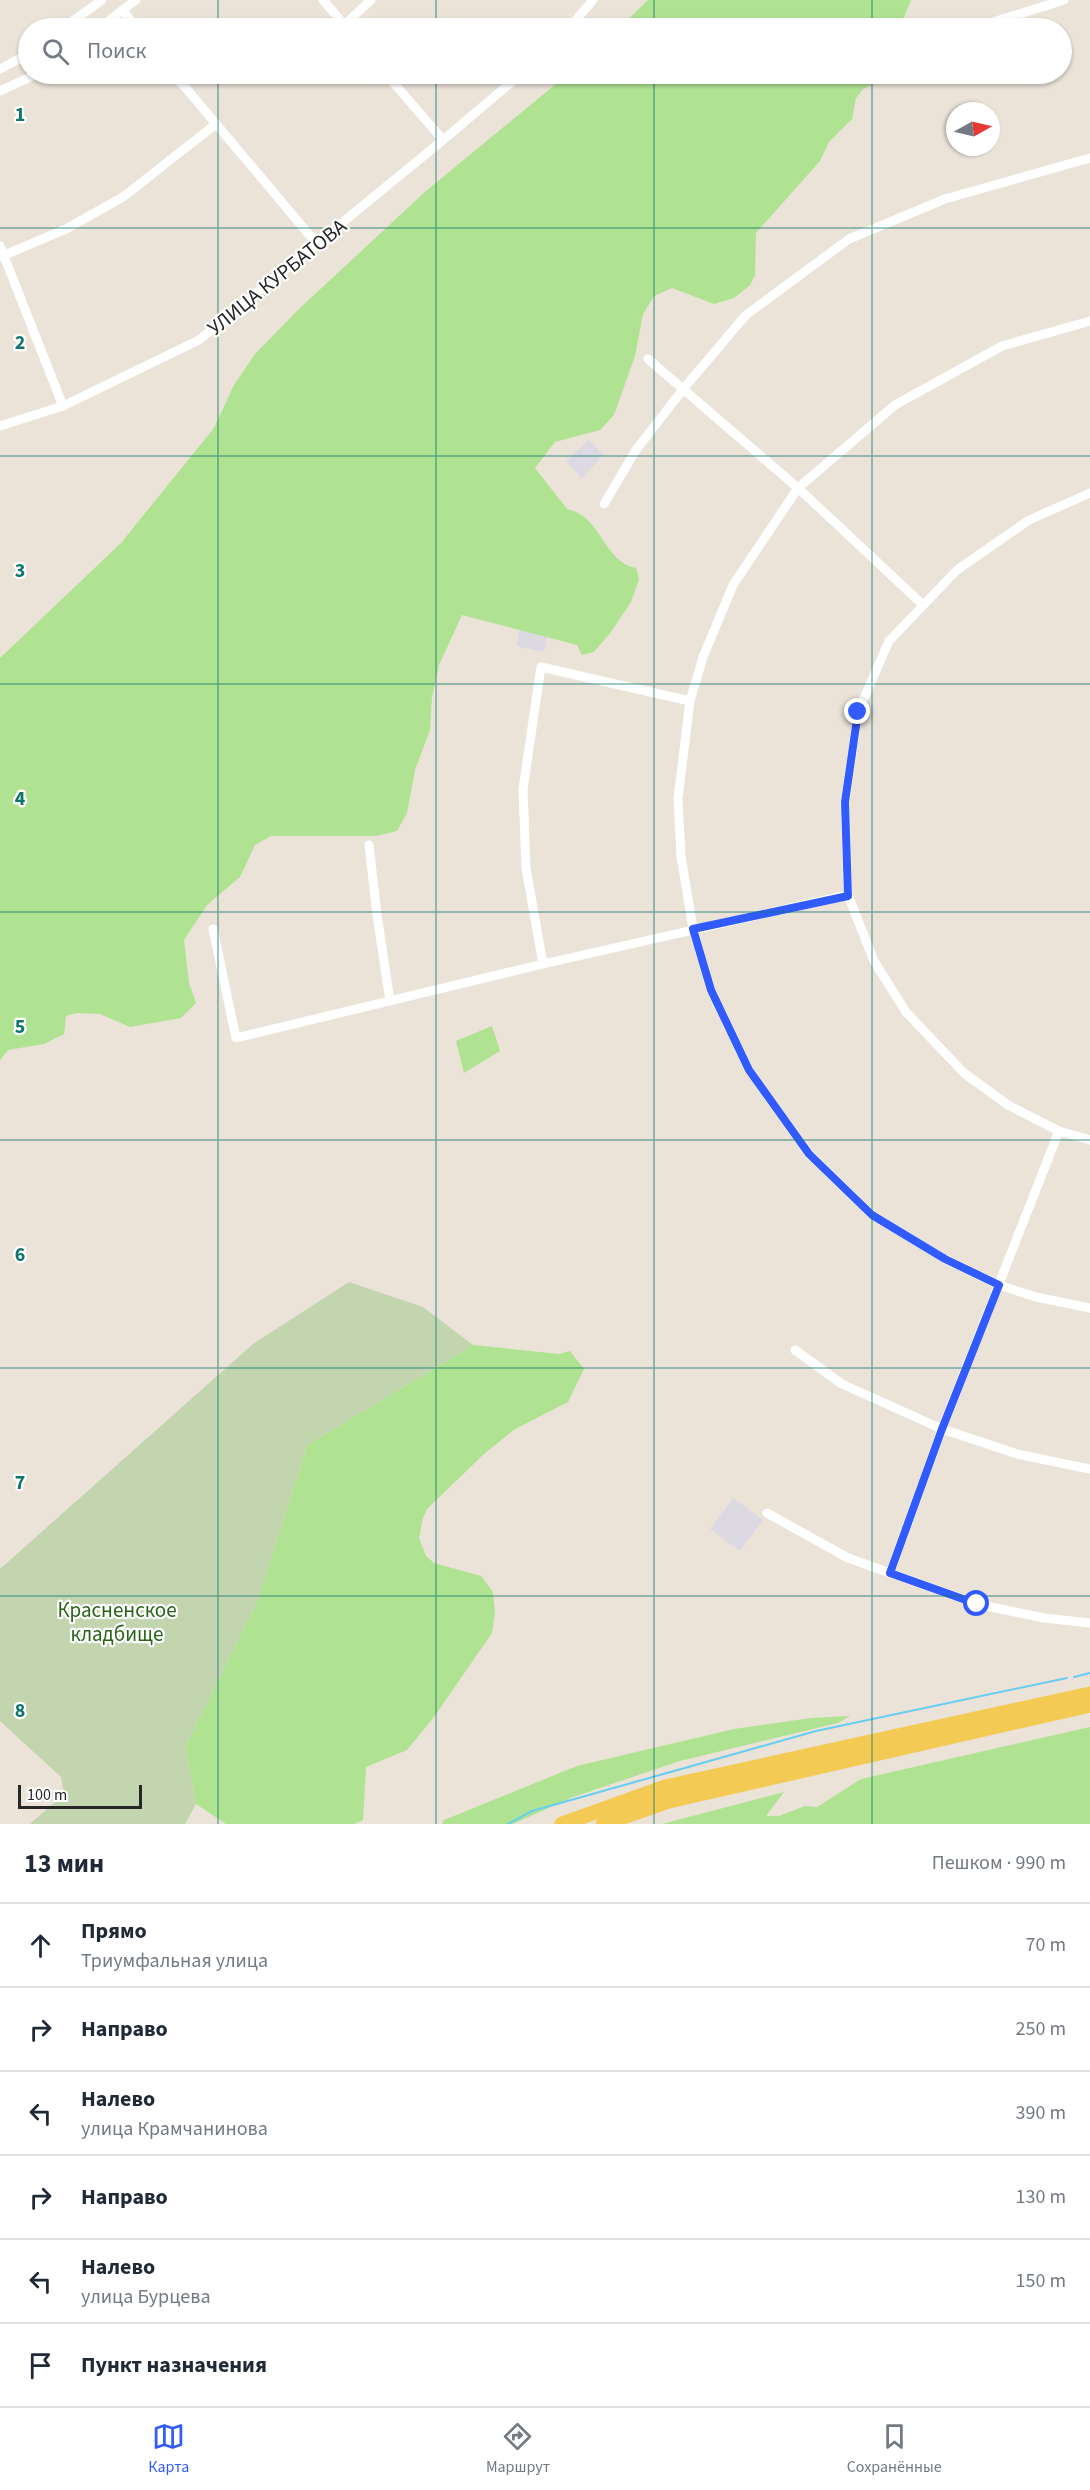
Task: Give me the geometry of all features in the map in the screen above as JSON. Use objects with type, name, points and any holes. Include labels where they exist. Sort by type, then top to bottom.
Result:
[{"type":"main road","points":[[562,1824],[665,1787],[1090,1694]]},
{"type":"main road","points":[[603,1824],[669,1801],[1090,1705]]},
{"type":"street","points":[[77,18],[102,0]]},
{"type":"street","points":[[113,18],[136,0]]},
{"type":"street","points":[[323,0],[338,18]]},
{"type":"street","points":[[354,18],[371,0]]},
{"type":"street","points":[[577,18],[593,0]]},
{"type":"street","points":[[1006,18],[1064,0]]},
{"type":"street","points":[[123,11],[129,18]]},
{"type":"street","points":[[0,69],[18,59]]},
{"type":"street","points":[[0,91],[18,83]]},
{"type":"street","points":[[182,84],[317,244]]},
{"type":"street","points":[[395,84],[443,140]]},
{"type":"street","name":"УЛИЦА КУРБАТОВА","points":[[0,426],[63,406],[199,340],[509,84]]},
{"type":"street","points":[[2,257],[66,229],[123,197],[216,124]]},
{"type":"street","points":[[604,504],[636,450],[684,388],[746,315],[849,239],[945,199],[1090,158]]},
{"type":"street","points":[[0,246],[2,257],[63,406]]},
{"type":"street","points":[[1090,321],[1002,346],[895,405],[798,488],[733,585],[703,657],[690,701],[678,798],[681,856],[693,929],[711,990],[749,1070],[809,1154],[872,1215],[945,1259],[999,1285],[1036,1297],[1090,1308]]},
{"type":"street","points":[[648,359],[798,488],[922,604]]},
{"type":"street","points":[[1090,493],[1029,520],[957,570],[889,641],[858,712],[845,802],[848,896],[874,961],[906,1012],[964,1073],[1008,1105],[1059,1131],[1090,1140]]},
{"type":"street","points":[[543,964],[526,868],[523,789],[541,667],[690,701]]},
{"type":"street","points":[[369,845],[390,1001]]},
{"type":"street","points":[[213,928],[236,1038],[693,929],[848,896]]},
{"type":"street","points":[[890,1573],[942,1429],[1059,1131]]},
{"type":"street","points":[[795,1350],[842,1384],[942,1429],[1017,1454],[1090,1469]]},
{"type":"street","points":[[767,1513],[848,1558],[977,1604],[1044,1618],[1090,1623]]},
{"type":"shaded area","points":[[589,440],[603,455],[582,478],[566,461]]},
{"type":"shaded area","points":[[520,628],[548,635],[544,652],[516,646]]},
{"type":"shaded area","points":[[733,1498],[763,1520],[740,1551],[710,1529]]},
{"type":"green space","points":[[648,0],[911,0],[904,18],[629,18]]},
{"type":"green space","points":[[556,84],[874,84],[863,89],[856,98],[852,119],[829,142],[820,161],[756,233],[755,275],[750,285],[734,298],[714,304],[672,288],[654,296],[643,314],[635,356],[614,415],[600,430],[555,442],[535,468],[567,509],[579,513],[588,520],[616,557],[636,568],[639,579],[631,602],[594,652],[582,655],[577,645],[462,615],[439,665],[432,697],[430,730],[415,770],[407,813],[397,831],[376,836],[271,836],[255,845],[240,877],[207,905],[184,940],[189,983],[196,1003],[181,1018],[130,1027],[100,1014],[77,1013],[66,1016],[64,1034],[44,1044],[8,1050],[0,1060],[0,658],[121,543],[214,428],[234,385],[255,354],[300,308],[426,191]]},
{"type":"green space","points":[[492,1026],[500,1051],[464,1073],[456,1041]]},
{"type":"green space","name":"Красненское кладбище","points":[[349,1282],[423,1307],[473,1345],[307,1445],[258,1600],[185,1747],[196,1804],[185,1824],[30,1824],[64,1794],[61,1777],[0,1721],[0,1569],[253,1344]]},
{"type":"green space","points":[[473,1345],[559,1354],[570,1351],[584,1369],[568,1402],[515,1429],[484,1454],[427,1509],[423,1518],[419,1538],[426,1556],[434,1563],[481,1576],[493,1592],[495,1613],[492,1633],[434,1717],[407,1750],[366,1767],[363,1820],[354,1824],[226,1824],[196,1804],[185,1747],[258,1600],[307,1445]]},
{"type":"green space","points":[[850,1716],[838,1723],[680,1761],[573,1797],[513,1824],[442,1824],[444,1820],[577,1766],[734,1729],[811,1718]]},
{"type":"green space","points":[[1090,1727],[1090,1824],[662,1824],[784,1792],[766,1816],[779,1816],[805,1806],[817,1807],[861,1779]]},
{"type":"waterway","points":[[1074,1677],[1090,1673]]},
{"type":"waterway","points":[[508,1824],[532,1811],[816,1731],[1067,1678]]},
{"type":"route","points":[[858,712],[845,802],[848,896],[693,929],[711,990],[749,1070],[809,1154],[872,1215],[945,1259],[999,1285],[942,1429],[890,1573],[977,1604]]}]
